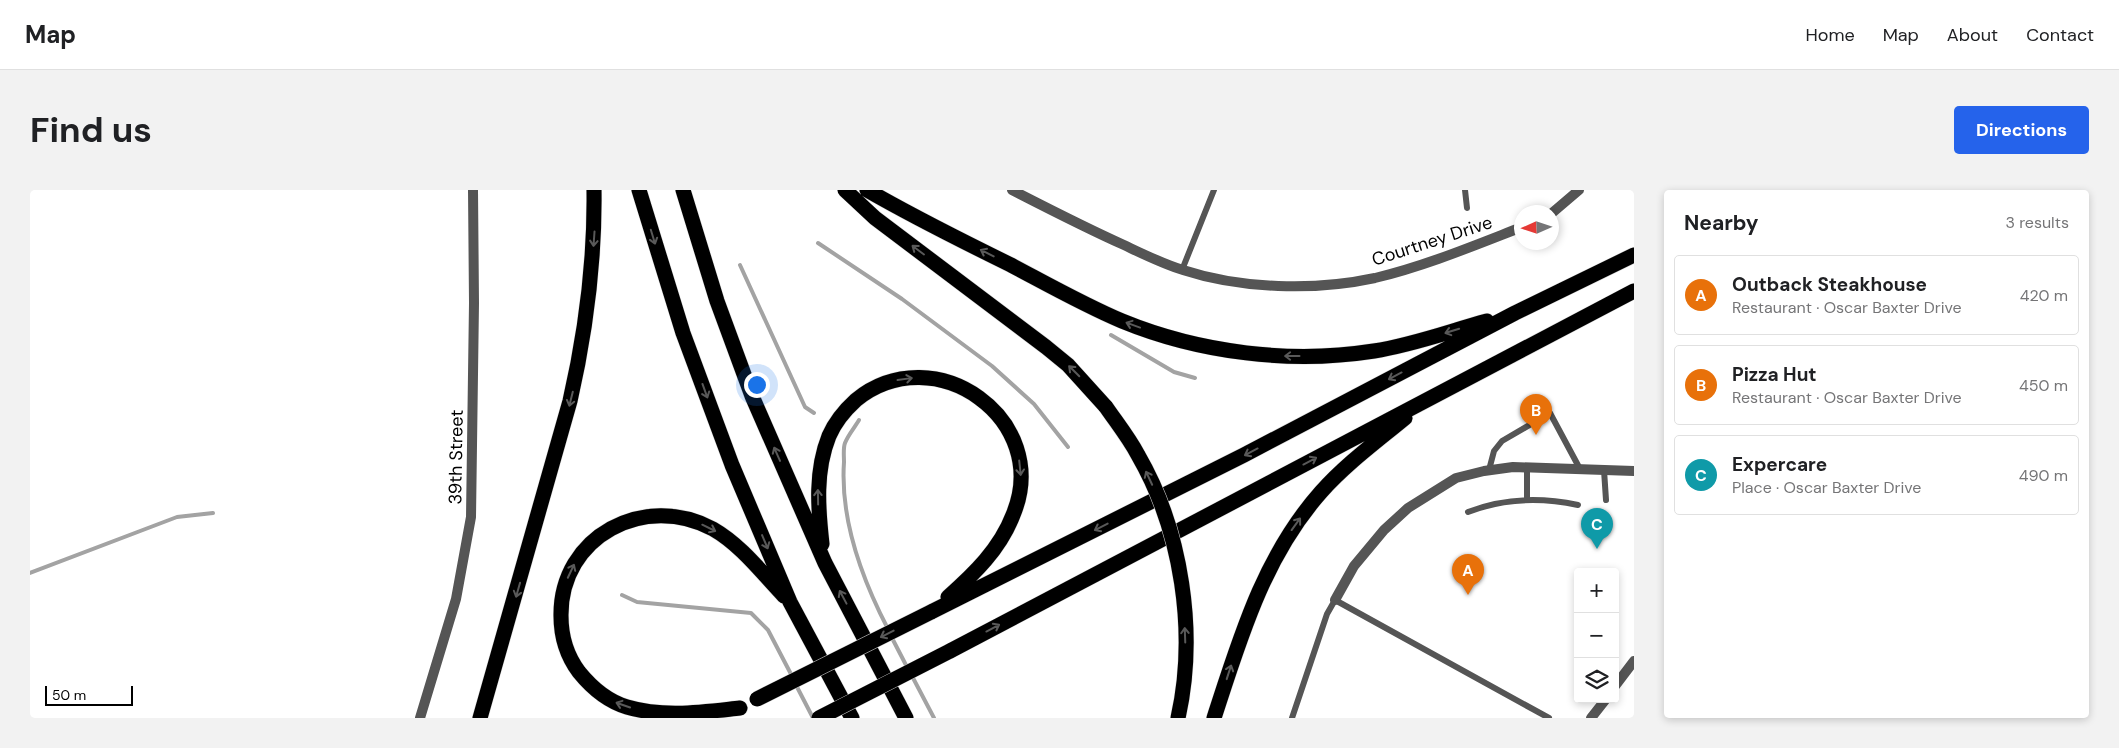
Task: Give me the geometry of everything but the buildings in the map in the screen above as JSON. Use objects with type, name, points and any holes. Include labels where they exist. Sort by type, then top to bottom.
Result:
[{"type":"highway","points":[[480,718],[565,420],[580,360],[587,318],[595,231],[594,190]]},
{"type":"highway","points":[[639,190],[683,333],[732,465],[790,602],[852,718]]},
{"type":"highway","points":[[683,190],[717,302],[748,387],[825,563],[906,718]]},
{"type":"highway","points":[[845,190],[875,218],[1068,365],[1106,407],[1138,455],[1162,508],[1184,593],[1186,649],[1178,718]]},
{"type":"highway","points":[[866,190],[1123,321],[1163,335],[1204,346],[1246,353],[1289,356],[1374,351],[1416,342],[1515,313]]},
{"type":"highway","points":[[721,718],[1244,455],[1515,313],[1634,255]]},
{"type":"highway","points":[[819,718],[1634,291]]},
{"type":"highway","points":[[825,563],[819,518],[818,493],[820,470],[830,435],[839,417],[863,395],[891,382],[910,378],[929,378],[948,381],[966,389],[992,407],[1008,430],[1019,457],[1021,472],[1018,500],[1008,527],[984,562],[931,612]]},
{"type":"highway","points":[[1214,718],[1255,600],[1272,562],[1295,525],[1321,492],[1351,462],[1431,397]]},
{"type":"highway","points":[[740,708],[690,714],[642,711],[614,702],[591,687],[573,664],[563,637],[561,608],[566,580],[572,567],[589,544],[612,527],[644,516],[681,517],[713,529],[728,540],[744,553],[790,602]]},
{"type":"street","name":"39th Street","points":[[420,718],[446,638],[456,598],[471,517],[474,190]]},
{"type":"street","name":"Courtney Drive","points":[[1012,190],[1086,228],[1182,270],[1245,284],[1288,286],[1330,284],[1372,278],[1413,268],[1514,230]]},
{"type":"street","points":[[1559,207],[1579,190]]},
{"type":"street","points":[[1335,600],[1354,566],[1384,530],[1408,508],[1456,478],[1489,470],[1513,467],[1634,470]]},
{"type":"street","points":[[1619,681],[1634,661]]},
{"type":"street","points":[[1592,718],[1603,703]]},
{"type":"lane","points":[[1182,270],[1214,190]]},
{"type":"lane","points":[[1465,190],[1467,208]]},
{"type":"lane","points":[[1489,470],[1494,451],[1502,441],[1550,413],[1580,469]]},
{"type":"lane","points":[[1527,467],[1527,500]]},
{"type":"lane","points":[[1604,470],[1606,500]]},
{"type":"lane","points":[[1468,512],[1488,504],[1507,500],[1559,502],[1578,506]]},
{"type":"lane","points":[[1292,718],[1327,614],[1335,600],[1549,718]]},
{"type":"waterway","points":[[818,243],[902,299],[992,366],[1034,404],[1068,447]]},
{"type":"waterway","points":[[740,265],[805,407],[814,413]]},
{"type":"waterway","points":[[1111,335],[1174,372],[1195,378]]},
{"type":"waterway","points":[[859,420],[844,447],[844,483],[849,527],[870,590],[888,629]]},
{"type":"waterway","points":[[30,573],[177,517],[213,513]]},
{"type":"waterway","points":[[622,595],[637,602],[751,613],[768,630],[793,678]]},
{"type":"waterway","points":[[891,636],[908,669]]},
{"type":"waterway","points":[[912,676],[934,718]]},
{"type":"waterway","points":[[796,685],[813,718]]},
{"type":"place","name":"Pizza Hut","points":[[1536,435]]},
{"type":"place","name":"Expercare","points":[[1597,549]]},
{"type":"place","name":"Outback Steakhouse","points":[[1468,595]]}]
